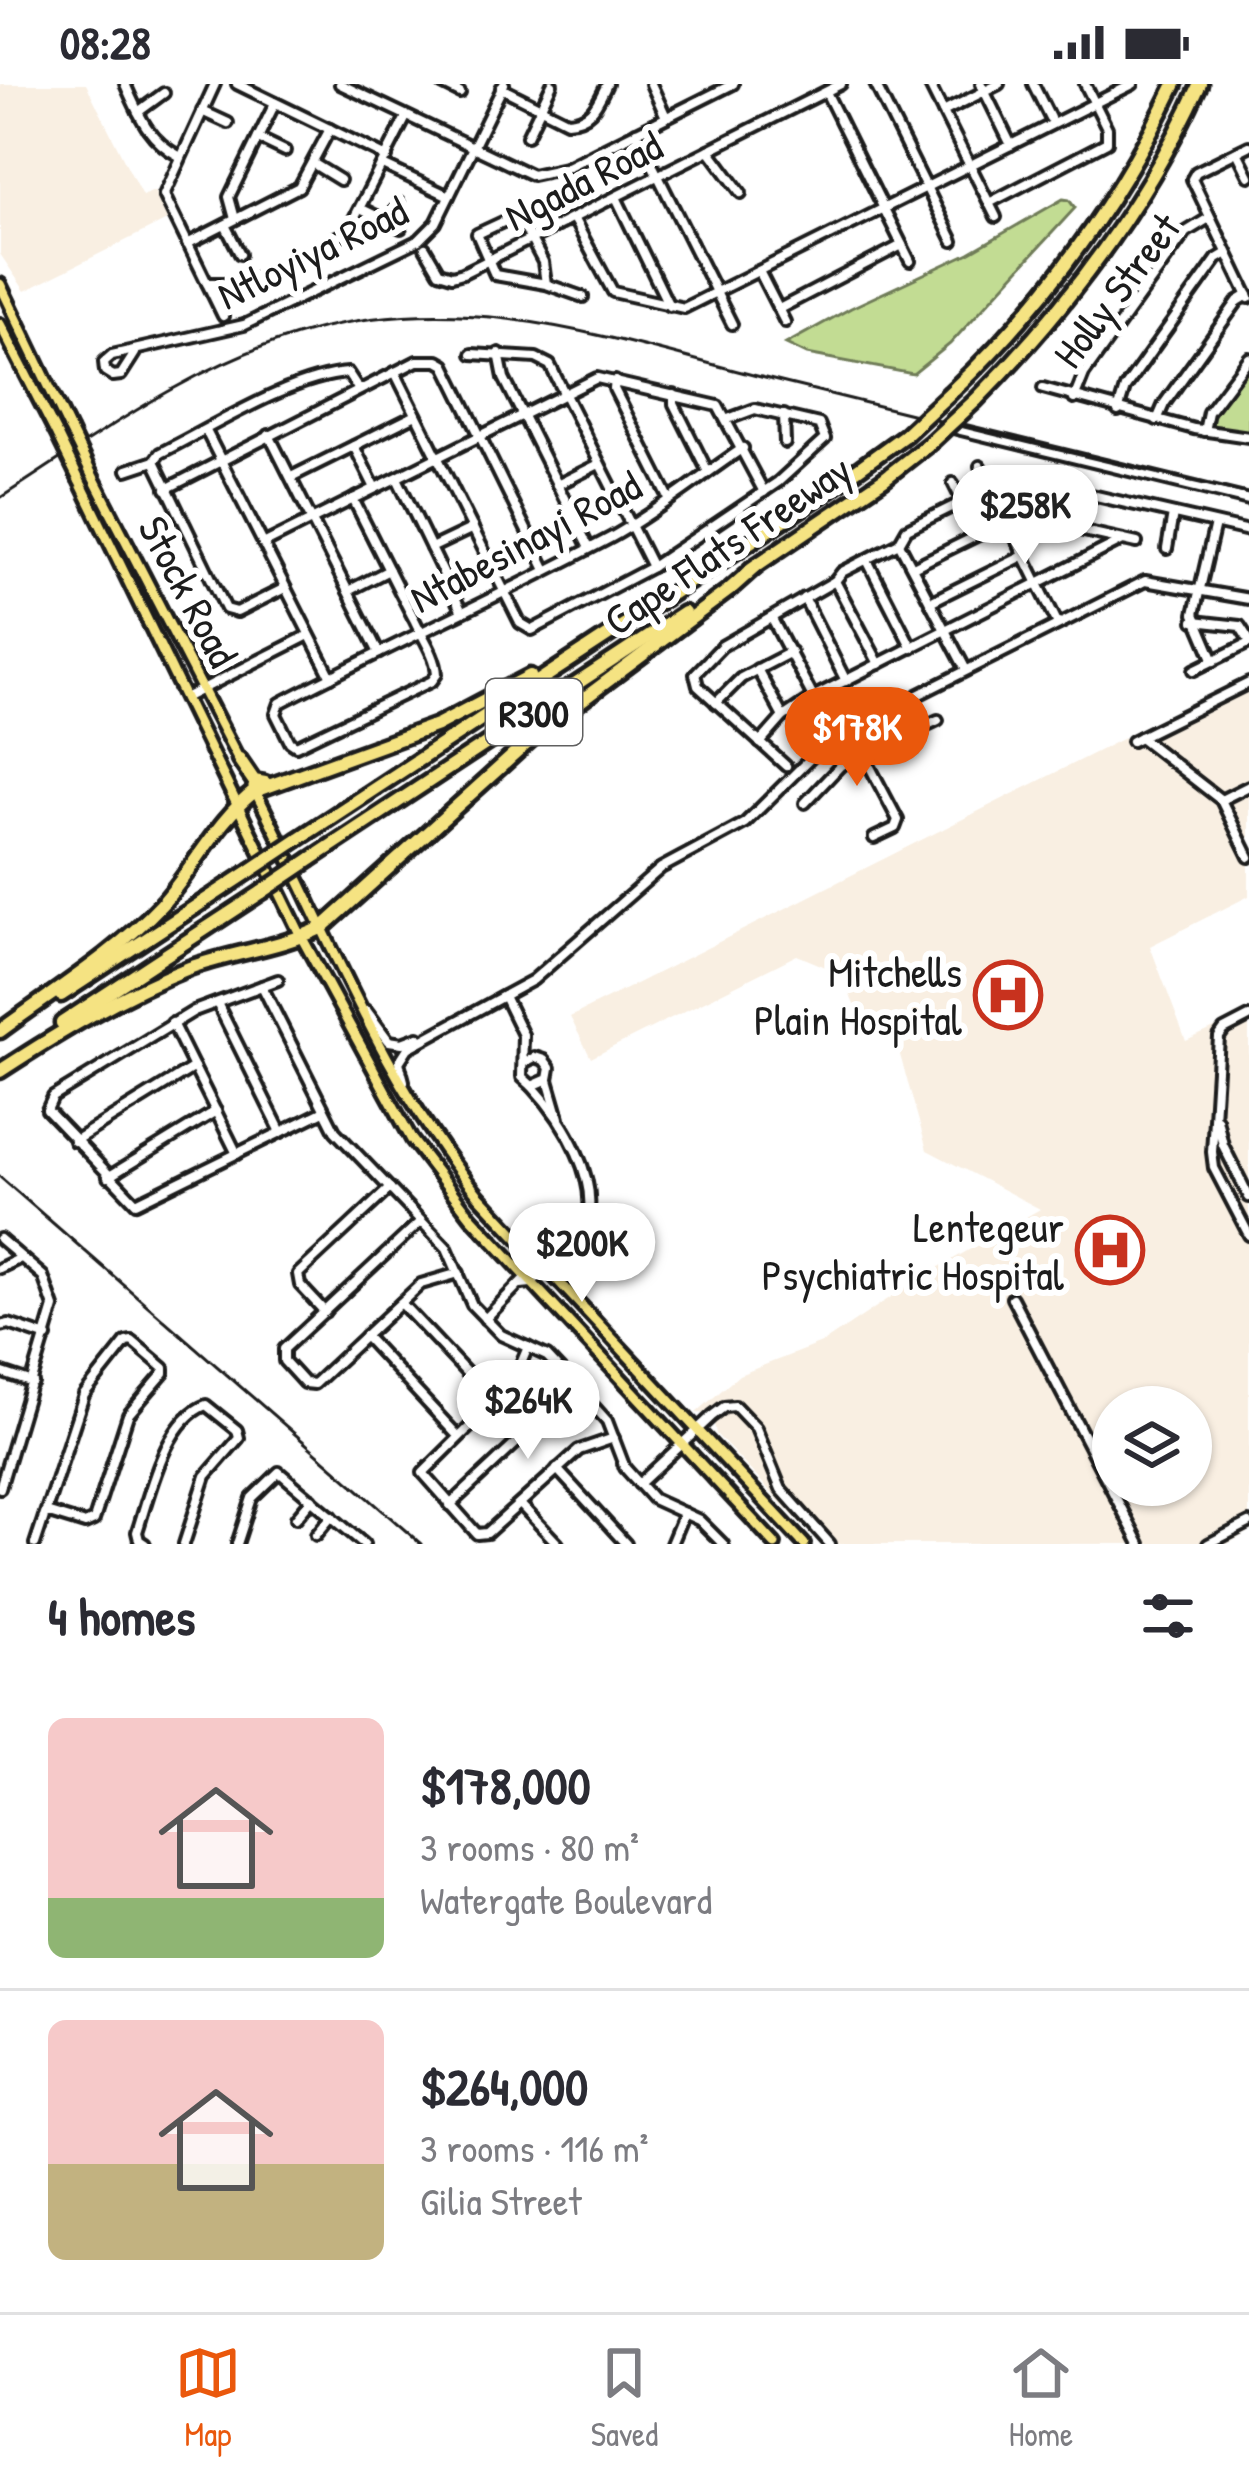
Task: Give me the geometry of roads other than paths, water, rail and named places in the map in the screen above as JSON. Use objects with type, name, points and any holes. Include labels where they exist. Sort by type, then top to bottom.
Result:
[{"type":"highway","name":"Cape Flats Freeway","points":[[0,1033],[825,493],[905,434],[1017,326],[1059,275],[1116,192],[1175,84]]},
{"type":"highway","name":"Cape Flats Freeway","points":[[0,1068],[757,565],[931,442],[976,400],[1078,287],[1138,202],[1178,134],[1200,84]]},
{"type":"highway","points":[[0,1068],[163,979],[233,954],[302,938],[323,927],[538,733],[757,565]]},
{"type":"highway","points":[[0,1033],[157,908],[238,804],[255,790],[457,716],[595,643]]},
{"type":"highway","points":[[238,759],[251,778],[266,783],[381,746]]},
{"type":"main road","name":"Stock Road","points":[[0,284],[91,473],[416,1110],[468,1183],[804,1544]]},
{"type":"main road","name":"Stock Road","points":[[0,323],[302,938],[412,1140],[525,1281],[775,1544]]},
{"type":"main road","points":[[255,790],[248,807],[285,901]]},
{"type":"street","points":[[124,84],[155,142],[179,156]]},
{"type":"street","points":[[214,84],[164,195],[223,316]]},
{"type":"street","points":[[237,84],[330,129],[449,196]]},
{"type":"street","points":[[340,84],[516,170],[545,175],[733,84]]},
{"type":"street","points":[[442,84],[460,93]]},
{"type":"street","points":[[527,136],[552,84]]},
{"type":"street","points":[[502,86],[567,121],[578,121],[594,111],[607,84]]},
{"type":"street","points":[[651,84],[667,117]]},
{"type":"street","points":[[708,84],[713,94]]},
{"type":"street","name":"Ngada Road","points":[[425,248],[436,270],[446,275],[463,273],[841,84]]},
{"type":"street","points":[[875,84],[953,241]]},
{"type":"street","points":[[928,84],[996,217]]},
{"type":"street","points":[[943,112],[982,88],[999,84]]},
{"type":"street","points":[[1033,84],[1050,118]]},
{"type":"street","points":[[988,203],[1100,147],[1109,136],[1085,84]]},
{"type":"street","points":[[573,218],[613,292],[684,308],[968,162],[1133,84]]},
{"type":"street","name":"Ntloyiya Road","points":[[135,353],[244,325],[419,240],[436,223],[502,86]]},
{"type":"street","points":[[982,88],[1011,145]]},
{"type":"street","points":[[826,92],[910,261]]},
{"type":"street","points":[[138,112],[164,93]]},
{"type":"street","points":[[235,219],[228,201],[275,103]]},
{"type":"street","points":[[202,111],[228,123]]},
{"type":"street","points":[[207,283],[246,284],[347,232],[406,117]]},
{"type":"street","points":[[187,244],[299,187],[330,129]]},
{"type":"street","points":[[636,132],[732,323]]},
{"type":"street","points":[[258,139],[285,151]]},
{"type":"street","points":[[1157,420],[1163,404],[1238,301],[1248,296],[1193,186],[1193,176],[1249,146]]},
{"type":"street","points":[[709,150],[741,193]]},
{"type":"street","points":[[1237,152],[1249,176]]},
{"type":"street","points":[[314,164],[340,180]]},
{"type":"street","points":[[616,197],[669,307]]},
{"type":"street","points":[[389,222],[399,202]]},
{"type":"street","points":[[362,208],[401,228]]},
{"type":"street","points":[[546,284],[545,269],[518,214],[482,230],[478,241],[498,276],[546,284],[583,297]]},
{"type":"street","name":"Holly Street","points":[[1074,399],[1084,374],[1186,232],[1209,218]]},
{"type":"street","points":[[225,225],[240,254]]},
{"type":"street","points":[[779,309],[902,245]]},
{"type":"street","points":[[1118,410],[1125,388],[1217,259],[1227,253]]},
{"type":"street","points":[[759,271],[785,322]]},
{"type":"street","points":[[500,353],[501,370],[589,548]]},
{"type":"street","points":[[472,354],[547,361],[652,567]]},
{"type":"street","points":[[1204,431],[1208,412],[1249,358]]},
{"type":"street","points":[[166,489],[417,361],[442,362],[547,570]]},
{"type":"street","points":[[394,372],[520,623],[532,630],[652,567],[764,492],[826,439],[819,424],[750,409],[728,419]]},
{"type":"street","points":[[127,470],[154,461],[160,453],[274,397],[343,373],[351,375],[359,390]]},
{"type":"street","points":[[263,544],[596,378],[716,405],[728,419],[764,492]]},
{"type":"street","points":[[615,381],[614,389],[669,498]]},
{"type":"street","points":[[1043,388],[1157,420],[1249,437]]},
{"type":"street","points":[[674,395],[674,404],[708,472]]},
{"type":"street","points":[[291,477],[416,415]]},
{"type":"street","points":[[784,416],[785,443]]},
{"type":"street","points":[[957,429],[1249,500]]},
{"type":"street","points":[[206,431],[331,677]]},
{"type":"street","points":[[269,435],[379,653]]},
{"type":"street","points":[[354,446],[375,488]]},
{"type":"street","name":"Ntabesinayi Road","points":[[420,632],[437,666],[436,678],[304,745],[292,745],[275,709],[331,677],[420,632],[547,570],[630,526],[742,448]]},
{"type":"street","points":[[154,461],[226,609],[237,611],[285,588]]},
{"type":"street","points":[[557,485],[599,464]]},
{"type":"street","points":[[980,466],[1058,624]]},
{"type":"street","points":[[786,766],[695,682],[697,671],[722,646],[836,581],[842,572],[899,543],[907,529],[962,501],[1017,477],[1249,531]]},
{"type":"street","points":[[397,478],[462,612]]},
{"type":"street","points":[[953,483],[962,501]]},
{"type":"street","points":[[353,499],[420,632]]},
{"type":"street","points":[[1167,549],[1173,514]]},
{"type":"street","points":[[913,567],[1007,518],[1021,516],[1138,543]]},
{"type":"street","points":[[1214,661],[1194,621],[1215,524]]},
{"type":"street","points":[[431,548],[473,528]]},
{"type":"street","points":[[760,743],[783,717],[813,697],[1123,540]]},
{"type":"street","points":[[899,543],[966,670]]},
{"type":"street","points":[[930,602],[1024,555]]},
{"type":"street","points":[[867,560],[912,648]]},
{"type":"street","points":[[348,591],[389,569]]},
{"type":"street","points":[[836,581],[879,664]]},
{"type":"street","points":[[353,989],[386,1040],[402,1043],[427,1035],[543,972],[661,868],[746,823],[822,744],[850,729],[1145,581],[1249,599]]},
{"type":"street","points":[[804,598],[846,681]]},
{"type":"street","points":[[772,619],[813,697]]},
{"type":"street","points":[[1194,621],[1240,626],[1249,642],[1194,670]]},
{"type":"street","points":[[184,698],[309,634]]},
{"type":"street","points":[[716,703],[741,678],[791,652]]},
{"type":"street","points":[[757,669],[783,717]]},
{"type":"street","points":[[1249,683],[1136,739],[1221,800],[1249,857]]},
{"type":"street","points":[[805,803],[836,769],[938,720]]},
{"type":"street","points":[[850,729],[898,823],[874,838]]},
{"type":"street","points":[[1221,800],[1249,786]]},
{"type":"street","points":[[278,980],[172,1023],[48,1102],[49,1114],[136,1203],[324,1111]]},
{"type":"street","points":[[262,986],[337,1135],[451,1253],[469,1300],[504,1337],[547,1356],[604,1417],[625,1468],[657,1502],[699,1520],[723,1544]]},
{"type":"street","points":[[504,996],[536,1057],[548,1064],[562,1130]]},
{"type":"street","points":[[217,1003],[281,1132]]},
{"type":"street","points":[[1249,1017],[1219,1037],[1212,1161],[1249,1234]]},
{"type":"street","points":[[172,1023],[237,1154]]},
{"type":"street","points":[[416,1110],[399,1062],[404,1052],[427,1035]]},
{"type":"street","points":[[484,1318],[543,1265],[587,1214],[588,1181],[562,1130],[522,1077],[523,1035]]},
{"type":"street","points":[[523,1063],[536,1057]]},
{"type":"street","points":[[74,1141],[194,1067]]},
{"type":"street","points":[[532,1086],[548,1079]]},
{"type":"street","points":[[108,1177],[216,1111]]},
{"type":"street","points":[[1216,1112],[1223,1145],[1249,1197]]},
{"type":"street","points":[[325,1312],[299,1285],[298,1274],[390,1188]]},
{"type":"street","points":[[421,1221],[282,1352],[284,1361],[307,1384],[314,1384],[421,1285],[459,1273]]},
{"type":"street","points":[[0,1488],[54,1307],[48,1283],[2,1241]]},
{"type":"street","points":[[0,1268],[21,1258]]},
{"type":"street","points":[[1012,1298],[1140,1544]]},
{"type":"street","points":[[401,1303],[494,1402]]},
{"type":"street","points":[[0,1326],[9,1324],[47,1337]]},
{"type":"street","points":[[365,1336],[458,1436]]},
{"type":"street","points":[[35,1544],[84,1395],[126,1342],[132,1341],[164,1373],[128,1415],[94,1520],[85,1524],[46,1512]]},
{"type":"street","points":[[528,1347],[512,1385],[422,1473],[450,1505],[482,1535],[579,1450],[614,1438]]},
{"type":"street","points":[[0,1372],[33,1383]]},
{"type":"street","points":[[450,1505],[576,1388]]},
{"type":"street","points":[[146,1544],[137,1532],[165,1446],[206,1405],[237,1430],[239,1438],[206,1476],[184,1544]]},
{"type":"street","points":[[639,1484],[724,1407],[739,1409],[760,1436],[781,1489],[830,1544]]},
{"type":"street","points":[[557,1469],[626,1544]]},
{"type":"street","points":[[237,1544],[252,1498],[274,1474],[283,1473],[364,1544]]},
{"type":"street","points":[[296,1518],[313,1499]]},
{"type":"street","points":[[520,1504],[558,1544]]},
{"type":"street","points":[[671,1544],[684,1514]]},
{"type":"street","points":[[316,1535],[332,1516]]},
{"type":"street","points":[[1208,1544],[1249,1522]]},
{"type":"railway","points":[[0,498],[149,402],[227,361],[310,331],[431,314],[490,317],[606,337],[1249,494]]},
{"type":"railway","points":[[0,1177],[421,1544]]},
{"type":"place","name":"Mitchells Plain Hospital","points":[[1008,995]]},
{"type":"place","name":"Lentegeur Psychiatric Hospital","points":[[1110,1250]]}]
